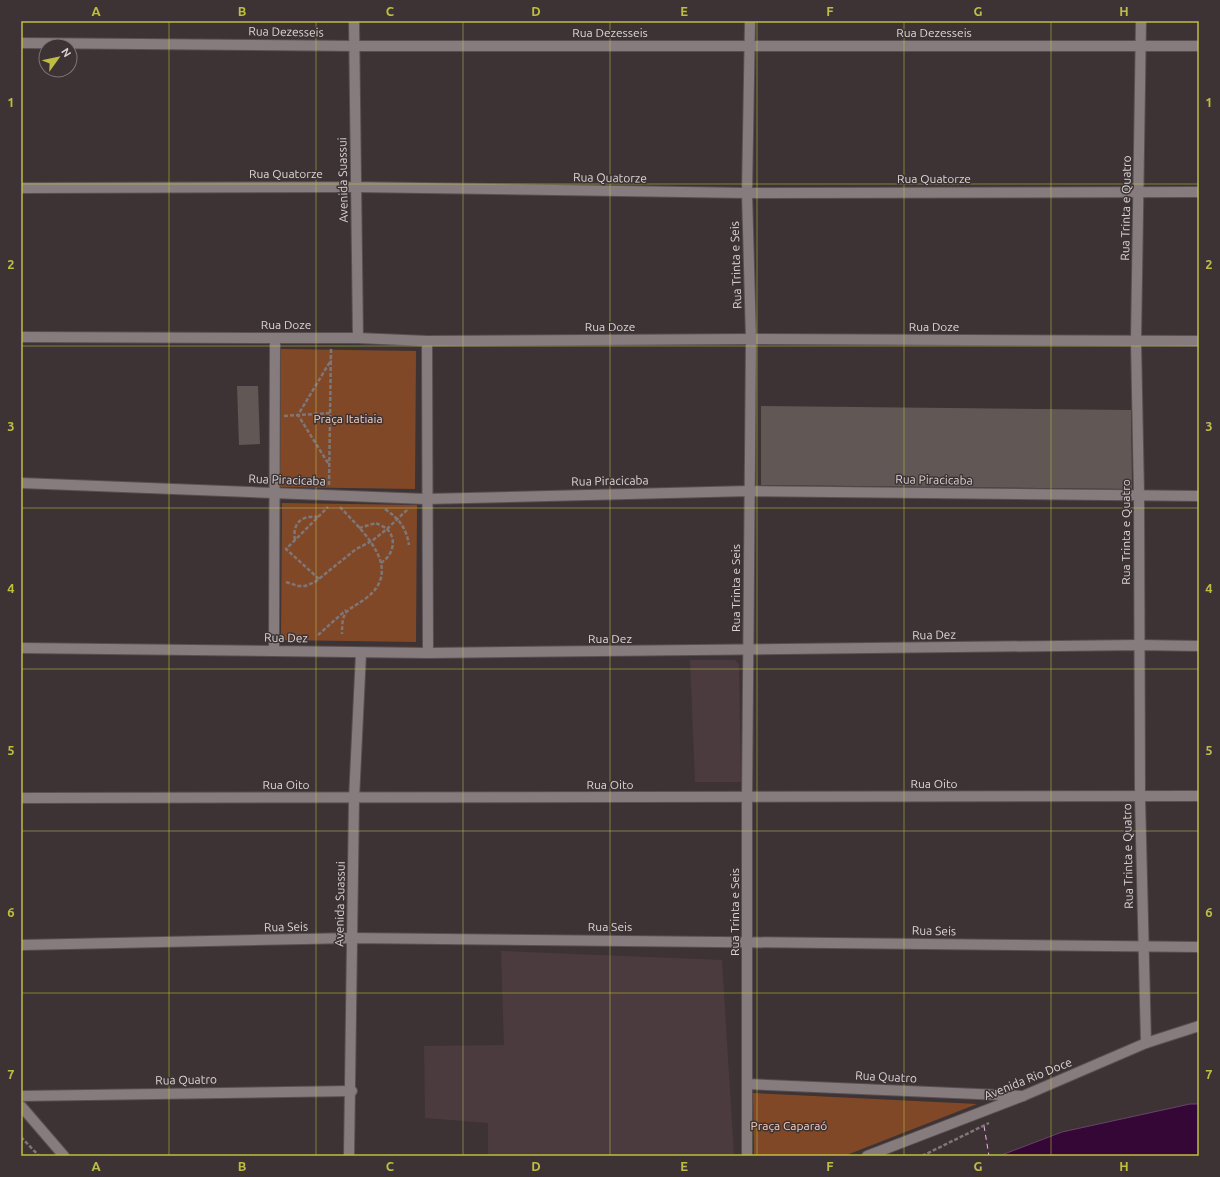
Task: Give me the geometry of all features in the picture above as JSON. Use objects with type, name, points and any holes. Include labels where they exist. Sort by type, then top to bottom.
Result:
[{"type":"street","name":"Avenida Suassui","points":[[354,21],[358,338]]},
{"type":"street","name":"Rua Trinta e Seis","points":[[747,1156],[749,491],[751,339],[747,193],[750,21]]},
{"type":"street","name":"Rua Trinta e Quatro","points":[[1141,21],[1140,191],[1136,341],[1139,495],[1140,797],[1146,1043]]},
{"type":"street","name":"Rua Dezesseis","points":[[21,43],[355,46],[1199,46]]},
{"type":"street","name":"Rua Quatorze","points":[[21,188],[356,187],[747,193],[1199,192]]},
{"type":"street","name":"Rua Doze","points":[[21,337],[358,338],[427,341],[751,339],[1199,341]]},
{"type":"street","points":[[274,651],[275,338]]},
{"type":"street","points":[[427,341],[426,499],[428,654]]},
{"type":"street","name":"Rua Piracicaba","points":[[21,483],[426,499],[749,491],[1199,496]]},
{"type":"street","name":"Rua Dez","points":[[21,648],[428,654],[1139,645],[1199,646]]},
{"type":"street","name":"Avenida Suassui","points":[[349,1156],[352,1091],[354,798],[361,653]]},
{"type":"street","name":"Rua Oito","points":[[21,798],[748,798],[1199,796]]},
{"type":"street","name":"Rua Seis","points":[[21,945],[352,938],[748,941],[1199,947]]},
{"type":"street","name":"Avenida Rio Doce","points":[[867,1156],[1023,1096],[1146,1043],[1199,1026]]},
{"type":"street","name":"Rua Quatro","points":[[747,1084],[1023,1096]]},
{"type":"street","name":"Rua Quatro","points":[[21,1096],[352,1091]]},
{"type":"street","points":[[21,1106],[64,1156]]},
{"type":"path","points":[[328,495],[331,338]]},
{"type":"path","points":[[298,415],[331,360]]},
{"type":"path","points":[[274,416],[330,413]]},
{"type":"path","points":[[298,415],[329,464]]},
{"type":"path","points":[[319,580],[286,549],[328,507]]},
{"type":"path","points":[[318,635],[348,609],[372,593],[381,576],[379,554],[372,541],[340,507]]},
{"type":"path","points":[[381,508],[398,518],[408,535],[409,545]]},
{"type":"path","points":[[286,582],[298,586],[305,586],[319,580],[356,549],[372,541],[410,508]]},
{"type":"path","points":[[295,540],[295,527],[297,523],[307,517],[318,517]]},
{"type":"path","points":[[359,528],[376,523],[387,529],[393,544],[387,559],[381,563]]},
{"type":"path","points":[[342,634],[342,622],[348,609]]},
{"type":"path","points":[[21,1137],[39,1156]]},
{"type":"shaded area","points":[[690,660],[735,660],[739,665],[741,782],[695,782]]},
{"type":"shaded area","points":[[501,951],[722,960],[734,1156],[488,1156],[488,1123],[425,1118],[424,1046],[504,1045]]},
{"type":"shaded area","points":[[1190,1104],[1199,1104],[1199,1156],[999,1156],[1062,1132]]},
{"type":"green space","name":"Praça Itatiaia","points":[[281,349],[416,351],[415,489],[280,487]]},
{"type":"green space","points":[[282,503],[417,505],[416,642],[281,640]]},
{"type":"green space","name":"Praça Caparaó","points":[[753,1093],[977,1104],[844,1156],[754,1156]]},
{"type":"building","points":[[237,386],[258,386],[260,444],[239,445]]},
{"type":"building","points":[[761,406],[1131,410],[1132,489],[761,485]]},
{"type":"ferry route","points":[[984,1126],[989,1156]]}]
